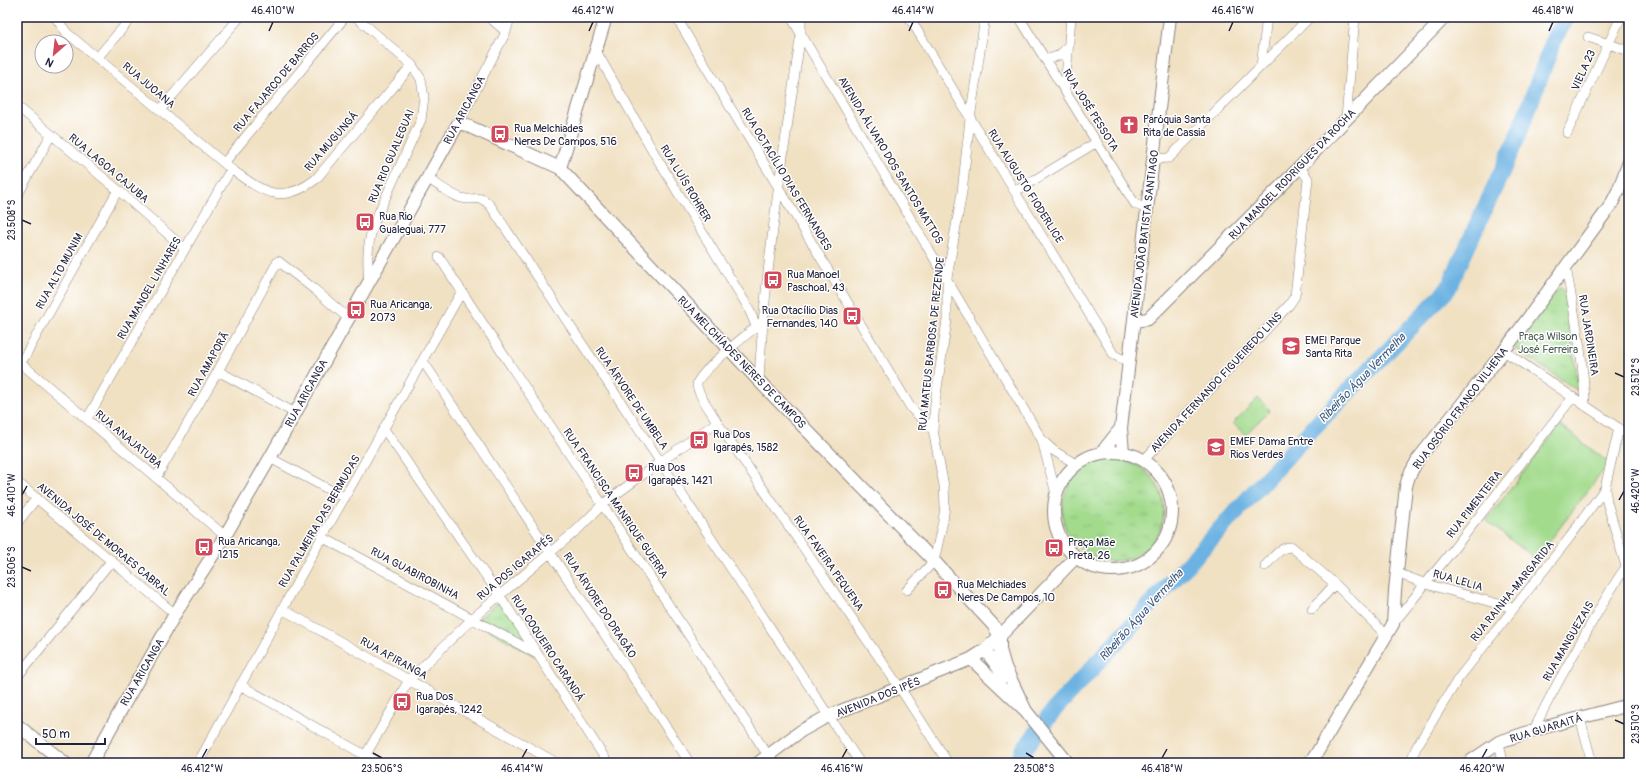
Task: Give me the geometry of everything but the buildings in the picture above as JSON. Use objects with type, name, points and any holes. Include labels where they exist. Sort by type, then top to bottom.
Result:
[{"type":"street","name":"RUA JUOANA","points":[[55,17],[67,33],[228,166]]},
{"type":"street","points":[[97,58],[132,17]]},
{"type":"street","points":[[160,110],[240,17]]},
{"type":"street","name":"RUA FAJARCO DE BARROS","points":[[228,166],[346,17]]},
{"type":"street","name":"RUA RIO GUALEGUAI","points":[[356,17],[412,65],[421,79],[424,88],[424,110],[417,131],[373,225],[368,243],[367,254],[369,282]]},
{"type":"street","points":[[489,17],[506,32]]},
{"type":"street","name":"RUA ARICANGA","points":[[91,763],[175,614],[225,536],[369,282],[506,32],[510,17]]},
{"type":"street","points":[[560,168],[606,17]]},
{"type":"street","name":"RUA OCTACÍLIO DIAS FERNANDES","points":[[676,17],[910,408],[933,430]]},
{"type":"street","name":"AVENIDA ÁLVARO DOS SANTOS MATTOS","points":[[791,17],[1042,440],[1056,494]]},
{"type":"street","points":[[759,382],[759,324],[801,33],[801,17]]},
{"type":"street","name":"RUA AUGUSTO FIODERLICE","points":[[909,17],[970,119],[1016,191],[1114,355],[1129,362]]},
{"type":"street","name":"RUA MATEUS BARBOSA DE REZENDE","points":[[934,561],[945,506],[944,486],[933,430],[935,402],[947,320],[947,278],[962,192],[970,119],[985,17]]},
{"type":"street","name":"RUA JOSÉ PESSOTA","points":[[1019,17],[1135,204],[1147,209]]},
{"type":"street","points":[[1065,89],[1071,17]]},
{"type":"street","name":"AVENIDA JOÃO BATISTA SANTIAGO","points":[[1123,452],[1121,428],[1170,17]]},
{"type":"street","points":[[1261,66],[1267,17]]},
{"type":"street","points":[[1153,159],[1169,158],[1310,17]]},
{"type":"street","points":[[1346,118],[1355,17]]},
{"type":"street","name":"RUA MANOEL RODRIGUES DA ROCHA","points":[[1134,322],[1148,318],[1300,167],[1445,17]]},
{"type":"street","name":"VIELA 23","points":[[1567,133],[1621,17]]},
{"type":"street","points":[[1588,37],[1607,45],[1629,51]]},
{"type":"street","points":[[1046,60],[1060,55],[1068,46]]},
{"type":"street","name":"RUA LUÍS ROHRER","points":[[596,51],[658,160],[759,324]]},
{"type":"street","name":"RUA MUGUNGÁ","points":[[228,166],[253,185],[268,192],[288,194],[305,188],[316,179],[412,65]]},
{"type":"street","name":"RUA LAGOA CAJUBA","points":[[17,106],[118,190],[185,249]]},
{"type":"street","name":"RUA MELCHÍADES NERES DE CAMPOS","points":[[458,122],[560,168],[730,349],[759,382],[934,561],[993,625],[1000,636]]},
{"type":"street","points":[[17,196],[52,135]]},
{"type":"street","points":[[1016,191],[1097,142]]},
{"type":"street","name":"RUA OSÓRIO FRANCO VILHENA","points":[[1309,763],[1315,756],[1389,629],[1397,573],[1404,498],[1409,476],[1418,459],[1504,351],[1611,205],[1629,162]]},
{"type":"street","name":"RUA MANOEL LINHARES","points":[[87,419],[185,249],[228,166]]},
{"type":"street","name":"AVENIDA FERNANDO FIGUEIREDO LINS","points":[[1144,460],[1289,305],[1295,296],[1308,179],[1300,167]]},
{"type":"street","name":"RUA ÁRVORE DE UMBELA","points":[[427,178],[461,198],[477,198],[487,202],[860,763]]},
{"type":"street","name":"RUA ALTO MUNIM","points":[[19,362],[118,190]]},
{"type":"street","name":"RUA FRANCISCA MANRIQUE GUERRA","points":[[439,258],[603,504],[766,760]]},
{"type":"street","name":"RUA AMAPORÃ","points":[[156,478],[218,371],[278,261],[348,318]]},
{"type":"street","name":"RUA JARDINEIRA","points":[[1566,267],[1579,344],[1586,406]]},
{"type":"street","name":"RUA PALMEIRA DAS BERMUDAS","points":[[202,762],[240,685],[322,537],[462,291]]},
{"type":"street","points":[[730,349],[759,324]]},
{"type":"street","name":"RUA FAVEIRA PEQUENA","points":[[730,349],[701,376],[697,383],[698,390],[718,422],[900,688],[948,763]]},
{"type":"street","points":[[1504,351],[1629,434]]},
{"type":"street","name":"RUA ÁRVORE DO DRAGÃO","points":[[423,361],[690,763]]},
{"type":"street","name":"RUA ANAJATUBA","points":[[19,362],[225,536]]},
{"type":"street","points":[[218,371],[294,413]]},
{"type":"street","name":"RUA PIMENTEIRA","points":[[1389,629],[1573,397]]},
{"type":"street","name":"RUA DOS IGARAPÉS","points":[[363,759],[409,680],[473,618],[578,529],[603,504],[718,422]]},
{"type":"street","points":[[1102,452],[1121,428]]},
{"type":"street","name":"RUA RAINHA-MARGARIDA","points":[[1410,763],[1416,748],[1458,679],[1570,537],[1605,488],[1619,428]]},
{"type":"street","name":"RUA COQUEIRO CARANDÁ","points":[[384,429],[500,596],[608,763]]},
{"type":"street","name":"AVENIDA ÁLVARO DOS SANTOS MATTOS","points":[[1042,440],[1054,451],[1076,464]]},
{"type":"street","points":[[1102,452],[1123,452],[1144,460],[1156,470],[1166,483],[1172,498],[1173,514],[1170,530],[1162,545],[1151,557],[1138,565],[1122,570],[1106,570],[1090,565],[1076,557],[1066,547],[1057,528],[1054,508],[1056,494],[1064,478],[1076,464],[1102,452]]},
{"type":"street","points":[[270,458],[344,498]]},
{"type":"street","name":"AVENIDA JOSÉ DE MORAES CABRAL","points":[[17,482],[175,614]]},
{"type":"street","points":[[1605,488],[1607,502],[1629,577]]},
{"type":"street","points":[[17,523],[38,498]]},
{"type":"street","name":"RUA GUABIROBINHA","points":[[322,537],[538,654]]},
{"type":"street","points":[[1264,566],[1281,549],[1292,547],[1389,629]]},
{"type":"street","points":[[1027,713],[1005,666],[1000,650],[1000,636],[1076,557]]},
{"type":"street","points":[[17,677],[112,560]]},
{"type":"street","points":[[907,590],[934,561]]},
{"type":"street","name":"RUA MANGUEZAIS","points":[[1534,730],[1542,710],[1578,646],[1616,581],[1626,567]]},
{"type":"street","name":"RUA LELIA","points":[[1397,573],[1426,584],[1514,608]]},
{"type":"street","points":[[1312,609],[1336,584]]},
{"type":"street","name":"RUA APIRANGA","points":[[282,609],[409,680],[545,760],[557,763]]},
{"type":"street","name":"AVENIDA DOS IPÊS","points":[[766,760],[801,732],[828,716],[971,659],[985,650],[1000,636]]},
{"type":"street","points":[[985,650],[1018,694]]},
{"type":"street","points":[[971,659],[1027,713],[1068,763]]},
{"type":"street","points":[[240,685],[363,759],[379,763]]},
{"type":"street","name":"RUA GUARAITÁ","points":[[1468,763],[1499,742],[1534,730],[1629,705]]},
{"type":"street","points":[[1580,718],[1592,763]]},
{"type":"street","points":[[17,725],[65,763]]},
{"type":"street","points":[[1499,742],[1503,763]]},
{"type":"green space","name":"Praça Wilson José Ferreira","points":[[1559,288],[1564,291],[1578,382],[1577,390],[1515,349]]},
{"type":"green space","points":[[1258,398],[1270,410],[1245,435],[1233,423]]},
{"type":"green space","points":[[1560,425],[1609,463],[1536,559],[1486,521]]},
{"type":"green space","points":[[1113,459],[1132,463],[1149,474],[1160,491],[1164,510],[1160,529],[1149,546],[1132,557],[1113,561],[1094,557],[1077,546],[1066,529],[1062,510],[1066,491],[1077,474],[1094,463]]},
{"type":"green space","points":[[502,599],[542,660],[475,622]]},
{"type":"waterway","name":"Ribeirão Água Vermelha","points":[[1018,763],[1023,751],[1053,711],[1312,429],[1448,289],[1517,138],[1555,37],[1567,17]]},
{"type":"place","name":"Paróquia Santa Rita de Cassia","points":[[1129,125]]},
{"type":"place","name":"Rua Melchiades Neres De Campos, 516","points":[[500,134]]},
{"type":"place","name":"Rua Rio Gualeguai, 777","points":[[365,222]]},
{"type":"place","name":"Rua Manoel Paschoal, 43","points":[[773,280]]},
{"type":"place","name":"Rua Aricanga, 2073","points":[[356,310]]},
{"type":"place","name":"Rua Otacílio Dias Fernandes, 140","points":[[852,316]]},
{"type":"place","name":"EMEI Parque Santa Rita","points":[[1291,346]]},
{"type":"place","name":"Rua Dos Igarapés, 1582","points":[[699,440]]},
{"type":"place","name":"EMEF Dama Entre Rios Verdes","points":[[1216,447]]},
{"type":"place","name":"Rua Dos Igarapés, 1421","points":[[634,473]]},
{"type":"place","name":"Rua Aricanga, 1215","points":[[204,547]]},
{"type":"place","name":"Praça Mãe Preta, 26","points":[[1054,548]]},
{"type":"place","name":"Rua Melchiades Neres De Campos, 10","points":[[943,590]]},
{"type":"place","name":"Rua Dos Igarapés, 1242","points":[[402,702]]}]
